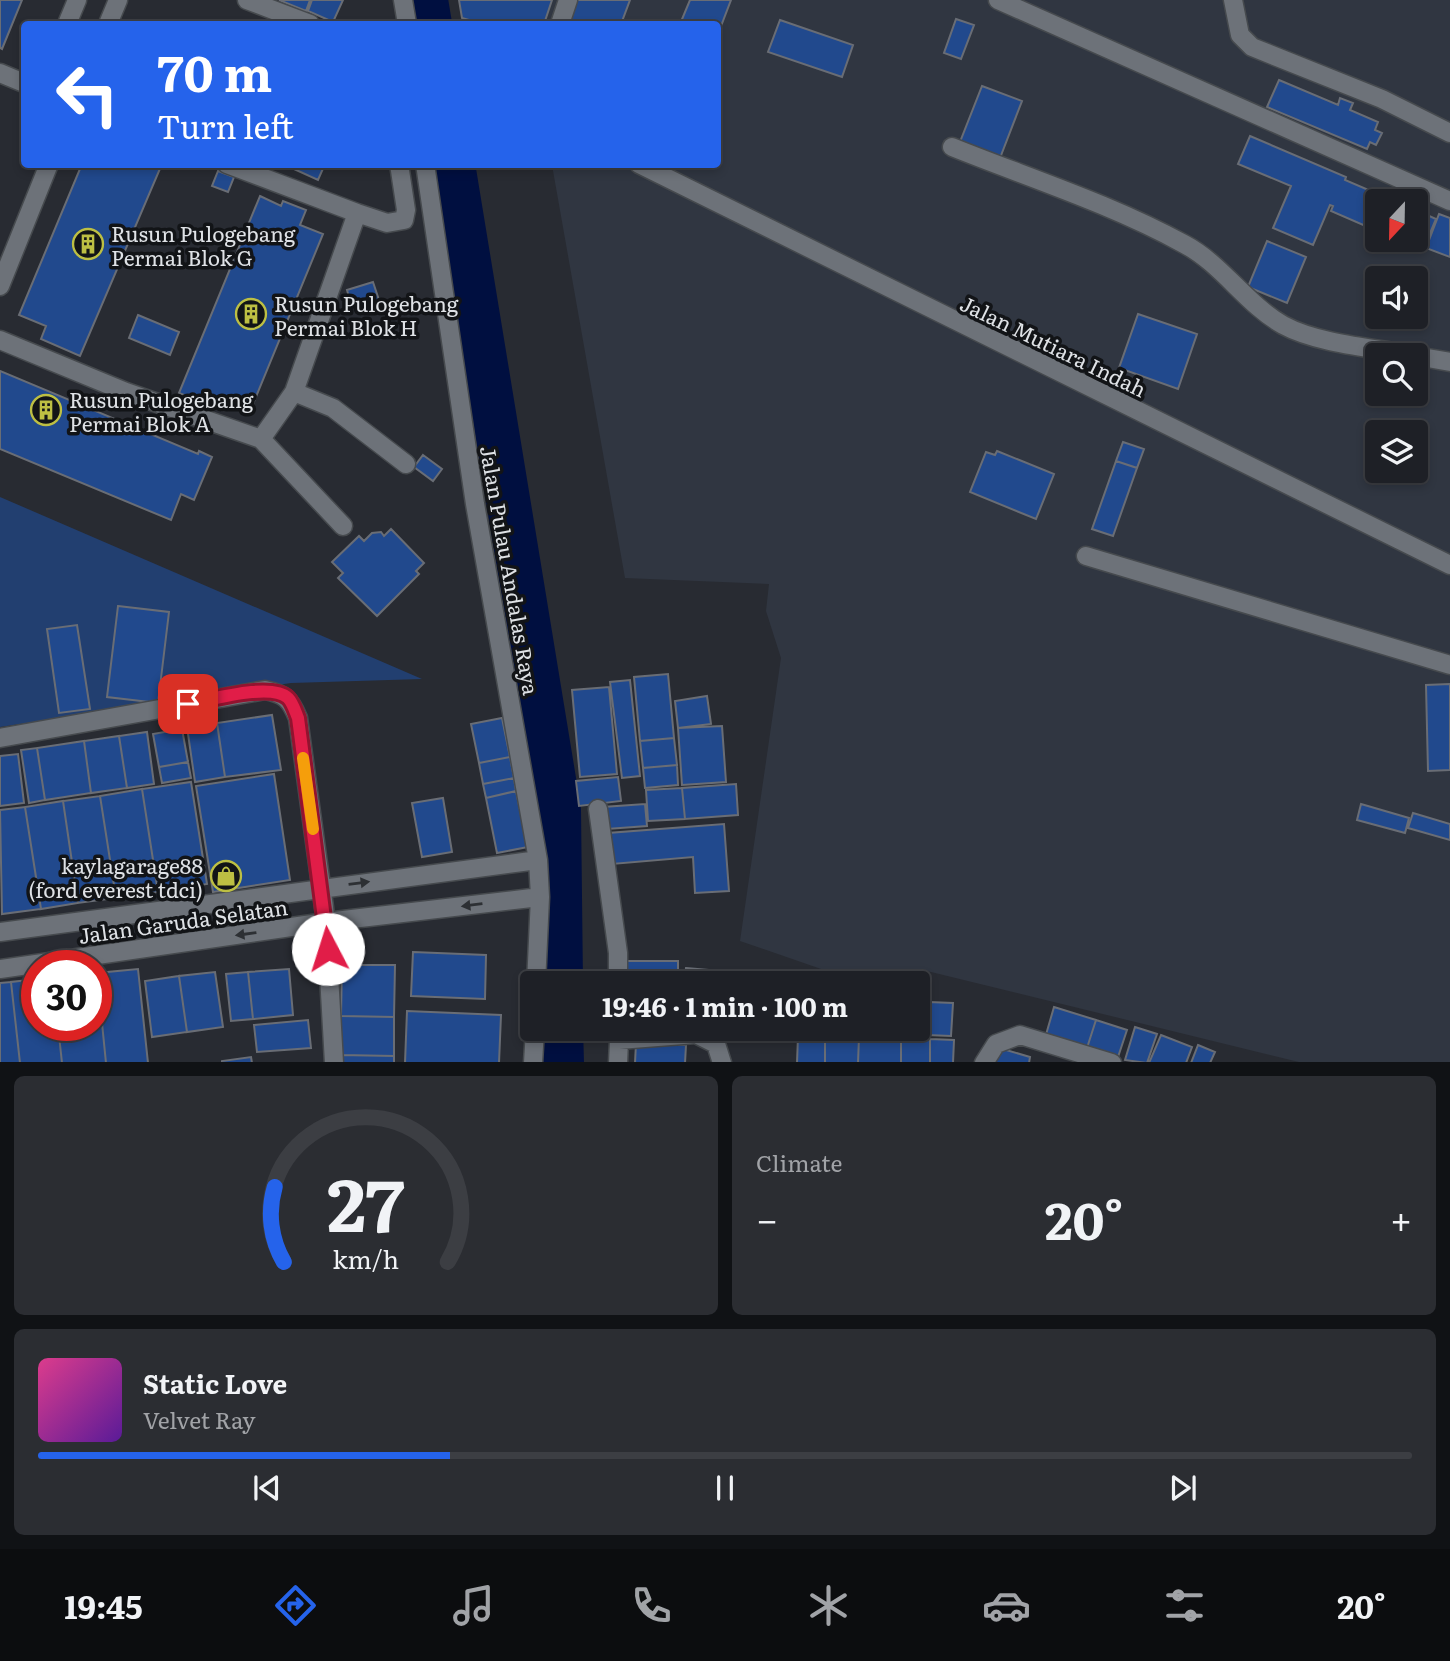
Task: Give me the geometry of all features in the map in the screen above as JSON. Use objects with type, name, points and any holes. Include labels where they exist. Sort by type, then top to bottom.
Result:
[{"type":"street","points":[[69,21],[77,0]]},
{"type":"street","points":[[109,21],[118,0]]},
{"type":"street","points":[[247,0],[302,21]]},
{"type":"street","points":[[403,0],[406,21]]},
{"type":"street","points":[[561,21],[568,0]]},
{"type":"street","points":[[998,0],[1450,201]]},
{"type":"street","points":[[1233,0],[1240,35],[1252,47],[1382,99],[1450,133]]},
{"type":"street","points":[[0,73],[21,82]]},
{"type":"street","points":[[952,147],[1150,226],[1188,246],[1251,302],[1283,325],[1307,334],[1365,346]]},
{"type":"street","points":[[0,286],[47,168]]},
{"type":"street","points":[[238,168],[387,223],[404,220],[406,210],[400,168]]},
{"type":"street","name":"Jalan Pulau Andalas Raya","points":[[426,168],[439,275],[473,491],[537,860],[540,897],[537,971]]},
{"type":"street","name":"Jalan Mutiara Indah","points":[[647,168],[1450,565]]},
{"type":"street","points":[[261,439],[294,392],[357,213]]},
{"type":"street","points":[[0,340],[126,393],[261,439],[343,526]]},
{"type":"street","points":[[1428,358],[1450,362]]},
{"type":"street","points":[[294,392],[333,408],[406,464]]},
{"type":"street","points":[[1086,556],[1450,665]]},
{"type":"street","points":[[0,738],[265,690],[282,694],[290,700],[298,718],[322,888],[334,1062]]},
{"type":"street","points":[[598,809],[618,953],[618,971]]},
{"type":"street","name":"Jalan Garuda Selatan","points":[[0,932],[537,860]]},
{"type":"street","name":"Jalan Garuda Selatan","points":[[0,969],[326,922],[540,897]]},
{"type":"street","points":[[984,1062],[996,1044],[1020,1035],[1072,1056],[1112,1062]]},
{"type":"street","points":[[533,1062],[534,1041]]},
{"type":"street","points":[[618,1062],[619,1041]]},
{"type":"street","points":[[710,1041],[716,1044],[722,1062]]},
{"type":"shaded area","points":[[516,0],[1450,0],[1450,1062],[1299,1062],[930,971],[824,970],[740,941],[781,658],[766,611],[769,584],[625,578],[553,168],[721,168],[721,21],[521,21]]},
{"type":"shaded area","points":[[0,497],[422,679],[291,683],[0,727]]},
{"type":"building","points":[[0,0],[22,0],[2,49],[0,48]]},
{"type":"building","points":[[279,0],[310,0],[306,11]]},
{"type":"building","points":[[312,0],[343,0],[333,21],[308,11]]},
{"type":"building","points":[[459,0],[552,0],[545,21],[472,21],[462,18]]},
{"type":"building","points":[[577,0],[630,0],[622,21],[569,21]]},
{"type":"building","points":[[690,0],[731,0],[721,26],[721,21],[681,21]]},
{"type":"building","points":[[956,19],[974,25],[961,59],[944,53]]},
{"type":"building","points":[[780,20],[853,45],[842,77],[768,52]]},
{"type":"building","points":[[1279,80],[1338,105],[1340,98],[1353,103],[1350,110],[1378,122],[1375,130],[1382,133],[1376,145],[1370,142],[1367,149],[1267,107]]},
{"type":"building","points":[[982,86],[1022,101],[1000,158],[960,142]]},
{"type":"building","points":[[1250,136],[1346,177],[1345,180],[1366,189],[1365,226],[1331,211],[1333,206],[1330,205],[1313,245],[1273,228],[1291,186],[1238,164]]},
{"type":"building","name":"Rusun Pulogebang Permai Blok G","points":[[80,168],[160,168],[80,356],[41,339],[46,326],[19,315]]},
{"type":"building","points":[[292,168],[323,168],[318,180]]},
{"type":"building","points":[[218,171],[234,177],[228,192],[212,186]]},
{"type":"building","name":"Rusun Pulogebang Permai Blok H","points":[[260,196],[281,206],[283,201],[306,210],[300,225],[323,234],[251,409],[226,398],[221,410],[179,393]]},
{"type":"building","points":[[1439,214],[1450,218],[1450,257],[1428,249]]},
{"type":"building","points":[[1428,215],[1436,219],[1428,238]]},
{"type":"building","points":[[1267,241],[1306,257],[1287,303],[1248,287]]},
{"type":"building","points":[[373,282],[379,300],[352,308],[347,290]]},
{"type":"building","points":[[1138,314],[1197,334],[1178,389],[1119,368]]},
{"type":"building","points":[[138,315],[179,332],[170,355],[129,338]]},
{"type":"building","name":"Rusun Pulogebang Permai Blok A","points":[[0,371],[198,454],[199,451],[212,457],[194,500],[181,494],[171,520],[0,449]]},
{"type":"building","points":[[1123,442],[1144,449],[1137,468],[1116,461]]},
{"type":"building","points":[[997,451],[1054,474],[1036,519],[970,492],[986,452],[995,455]]},
{"type":"building","points":[[423,455],[442,469],[433,481],[414,467]]},
{"type":"building","points":[[1116,461],[1137,468],[1113,536],[1092,529]]},
{"type":"building","points":[[391,529],[424,563],[416,571],[419,574],[377,616],[338,578],[343,573],[332,562],[359,536],[364,541],[372,533],[381,532],[384,536]]},
{"type":"building","points":[[118,606],[169,612],[158,703],[107,697]]},
{"type":"building","points":[[77,625],[90,709],[59,713],[47,629]]},
{"type":"building","points":[[668,674],[674,738],[640,741],[634,677]]},
{"type":"building","points":[[630,680],[640,776],[622,778],[610,682]]},
{"type":"building","points":[[1450,684],[1450,770],[1428,771],[1426,685]]},
{"type":"building","points":[[609,687],[617,774],[580,777],[572,690]]},
{"type":"building","points":[[707,696],[711,724],[678,728],[675,701]]},
{"type":"building","points":[[272,715],[281,770],[225,777],[217,723]]},
{"type":"building","points":[[502,718],[510,757],[479,763],[471,724]]},
{"type":"building","points":[[217,723],[225,777],[195,782],[187,727]]},
{"type":"building","points":[[722,726],[726,782],[682,785],[678,728]]},
{"type":"building","points":[[182,729],[188,762],[159,767],[153,734]]},
{"type":"building","points":[[147,732],[154,784],[127,788],[119,736]]},
{"type":"building","points":[[119,736],[127,788],[91,793],[84,741]]},
{"type":"building","points":[[674,738],[677,765],[643,768],[640,741]]},
{"type":"building","points":[[84,741],[91,793],[45,800],[37,748]]},
{"type":"building","points":[[37,748],[45,800],[29,803],[21,750]]},
{"type":"building","points":[[18,754],[24,803],[0,806],[0,756]]},
{"type":"building","points":[[510,757],[514,778],[483,784],[479,763]]},
{"type":"building","points":[[188,762],[191,778],[162,783],[159,767]]},
{"type":"building","points":[[677,765],[678,785],[645,788],[643,768]]},
{"type":"building","points":[[274,774],[290,880],[213,892],[196,786]]},
{"type":"building","points":[[618,777],[621,801],[579,806],[576,781]]},
{"type":"building","points":[[514,778],[516,791],[486,798],[483,784]]},
{"type":"building","points":[[191,782],[207,884],[158,892],[142,789]]},
{"type":"building","points":[[736,784],[738,815],[685,819],[682,788]]},
{"type":"building","points":[[682,788],[685,819],[648,821],[646,790]]},
{"type":"building","points":[[142,789],[158,892],[116,898],[100,796]]},
{"type":"building","points":[[516,791],[528,847],[497,853],[486,798]]},
{"type":"building","points":[[100,796],[116,898],[78,903],[63,801]]},
{"type":"building","points":[[443,798],[452,852],[422,857],[412,803]]},
{"type":"building","points":[[63,801],[78,903],[41,909],[25,807]]},
{"type":"building","points":[[645,804],[647,826],[607,829],[603,807]]},
{"type":"building","points":[[1361,804],[1409,818],[1405,833],[1357,820]]},
{"type":"building","points":[[25,807],[41,909],[2,914],[0,810]]},
{"type":"building","points":[[1413,813],[1450,824],[1450,840],[1408,828]]},
{"type":"building","points":[[724,824],[729,891],[695,893],[693,857],[612,864],[608,833]]},
{"type":"building","points":[[413,952],[486,955],[485,999],[411,996]]},
{"type":"building","points":[[623,961],[678,961],[678,971],[623,971]]},
{"type":"building","points":[[342,965],[395,965],[394,1017],[341,1016]]},
{"type":"building","points":[[686,968],[708,970],[708,971],[686,971]]},
{"type":"building","points":[[138,969],[148,1062],[106,1062],[104,1041],[112,1041],[112,972]]},
{"type":"building","points":[[289,969],[293,1015],[253,1019],[248,972]]},
{"type":"building","points":[[215,972],[223,1027],[187,1032],[179,976]]},
{"type":"building","points":[[248,972],[253,1019],[231,1021],[226,974]]},
{"type":"building","points":[[179,976],[187,1032],[152,1037],[145,981]]},
{"type":"building","points":[[21,981],[21,1041],[60,1041],[62,1062],[20,1062],[11,982]]},
{"type":"building","points":[[11,982],[20,1062],[0,1062],[0,983]]},
{"type":"building","points":[[930,1002],[953,1003],[951,1036],[930,1035]]},
{"type":"building","points":[[1054,1007],[1096,1020],[1086,1051],[1045,1038]]},
{"type":"building","points":[[407,1011],[501,1015],[499,1062],[405,1062]]},
{"type":"building","points":[[341,1016],[394,1017],[394,1056],[341,1055]]},
{"type":"building","points":[[308,1020],[311,1048],[257,1052],[254,1025]]},
{"type":"building","points":[[1096,1020],[1127,1030],[1117,1060],[1086,1051]]},
{"type":"building","points":[[1135,1027],[1157,1034],[1147,1062],[1125,1060]]},
{"type":"building","points":[[1161,1035],[1192,1047],[1186,1062],[1149,1062]]},
{"type":"building","points":[[930,1039],[954,1040],[953,1062],[930,1062]]},
{"type":"building","points":[[60,1041],[104,1041],[106,1062],[62,1062]]},
{"type":"building","points":[[798,1041],[825,1041],[825,1062],[797,1062]]},
{"type":"building","points":[[825,1041],[859,1041],[858,1062],[825,1062]]},
{"type":"building","points":[[859,1041],[901,1041],[901,1062],[858,1062]]},
{"type":"building","points":[[901,1041],[930,1041],[930,1062],[901,1062]]},
{"type":"building","points":[[636,1043],[686,1045],[685,1062],[635,1062]]},
{"type":"building","points":[[1198,1045],[1215,1052],[1210,1062],[1191,1062]]},
{"type":"building","points":[[996,1047],[1030,1057],[1029,1062],[991,1062]]},
{"type":"building","points":[[341,1055],[394,1056],[394,1062],[341,1062]]},
{"type":"building","points":[[251,1057],[252,1062],[222,1062]]},
{"type":"waterway","points":[[426,0],[430,21]]},
{"type":"waterway","points":[[454,168],[559,810],[561,971]]},
{"type":"waterway","points":[[561,1041],[562,1062]]},
{"type":"slow traffic","points":[[303,758],[313,829]]},
{"type":"place","name":"Rusun Pulogebang Permai Blok G","points":[[88,244]]},
{"type":"place","name":"Rusun Pulogebang Permai Blok H","points":[[251,314]]},
{"type":"place","name":"Rusun Pulogebang Permai Blok A","points":[[46,410]]},
{"type":"place","name":"kaylagarage88 (ford everest tdci)","points":[[226,876]]},
{"type":"route","points":[[188,704],[265,690],[282,694],[290,700],[298,718],[328,949]]}]
